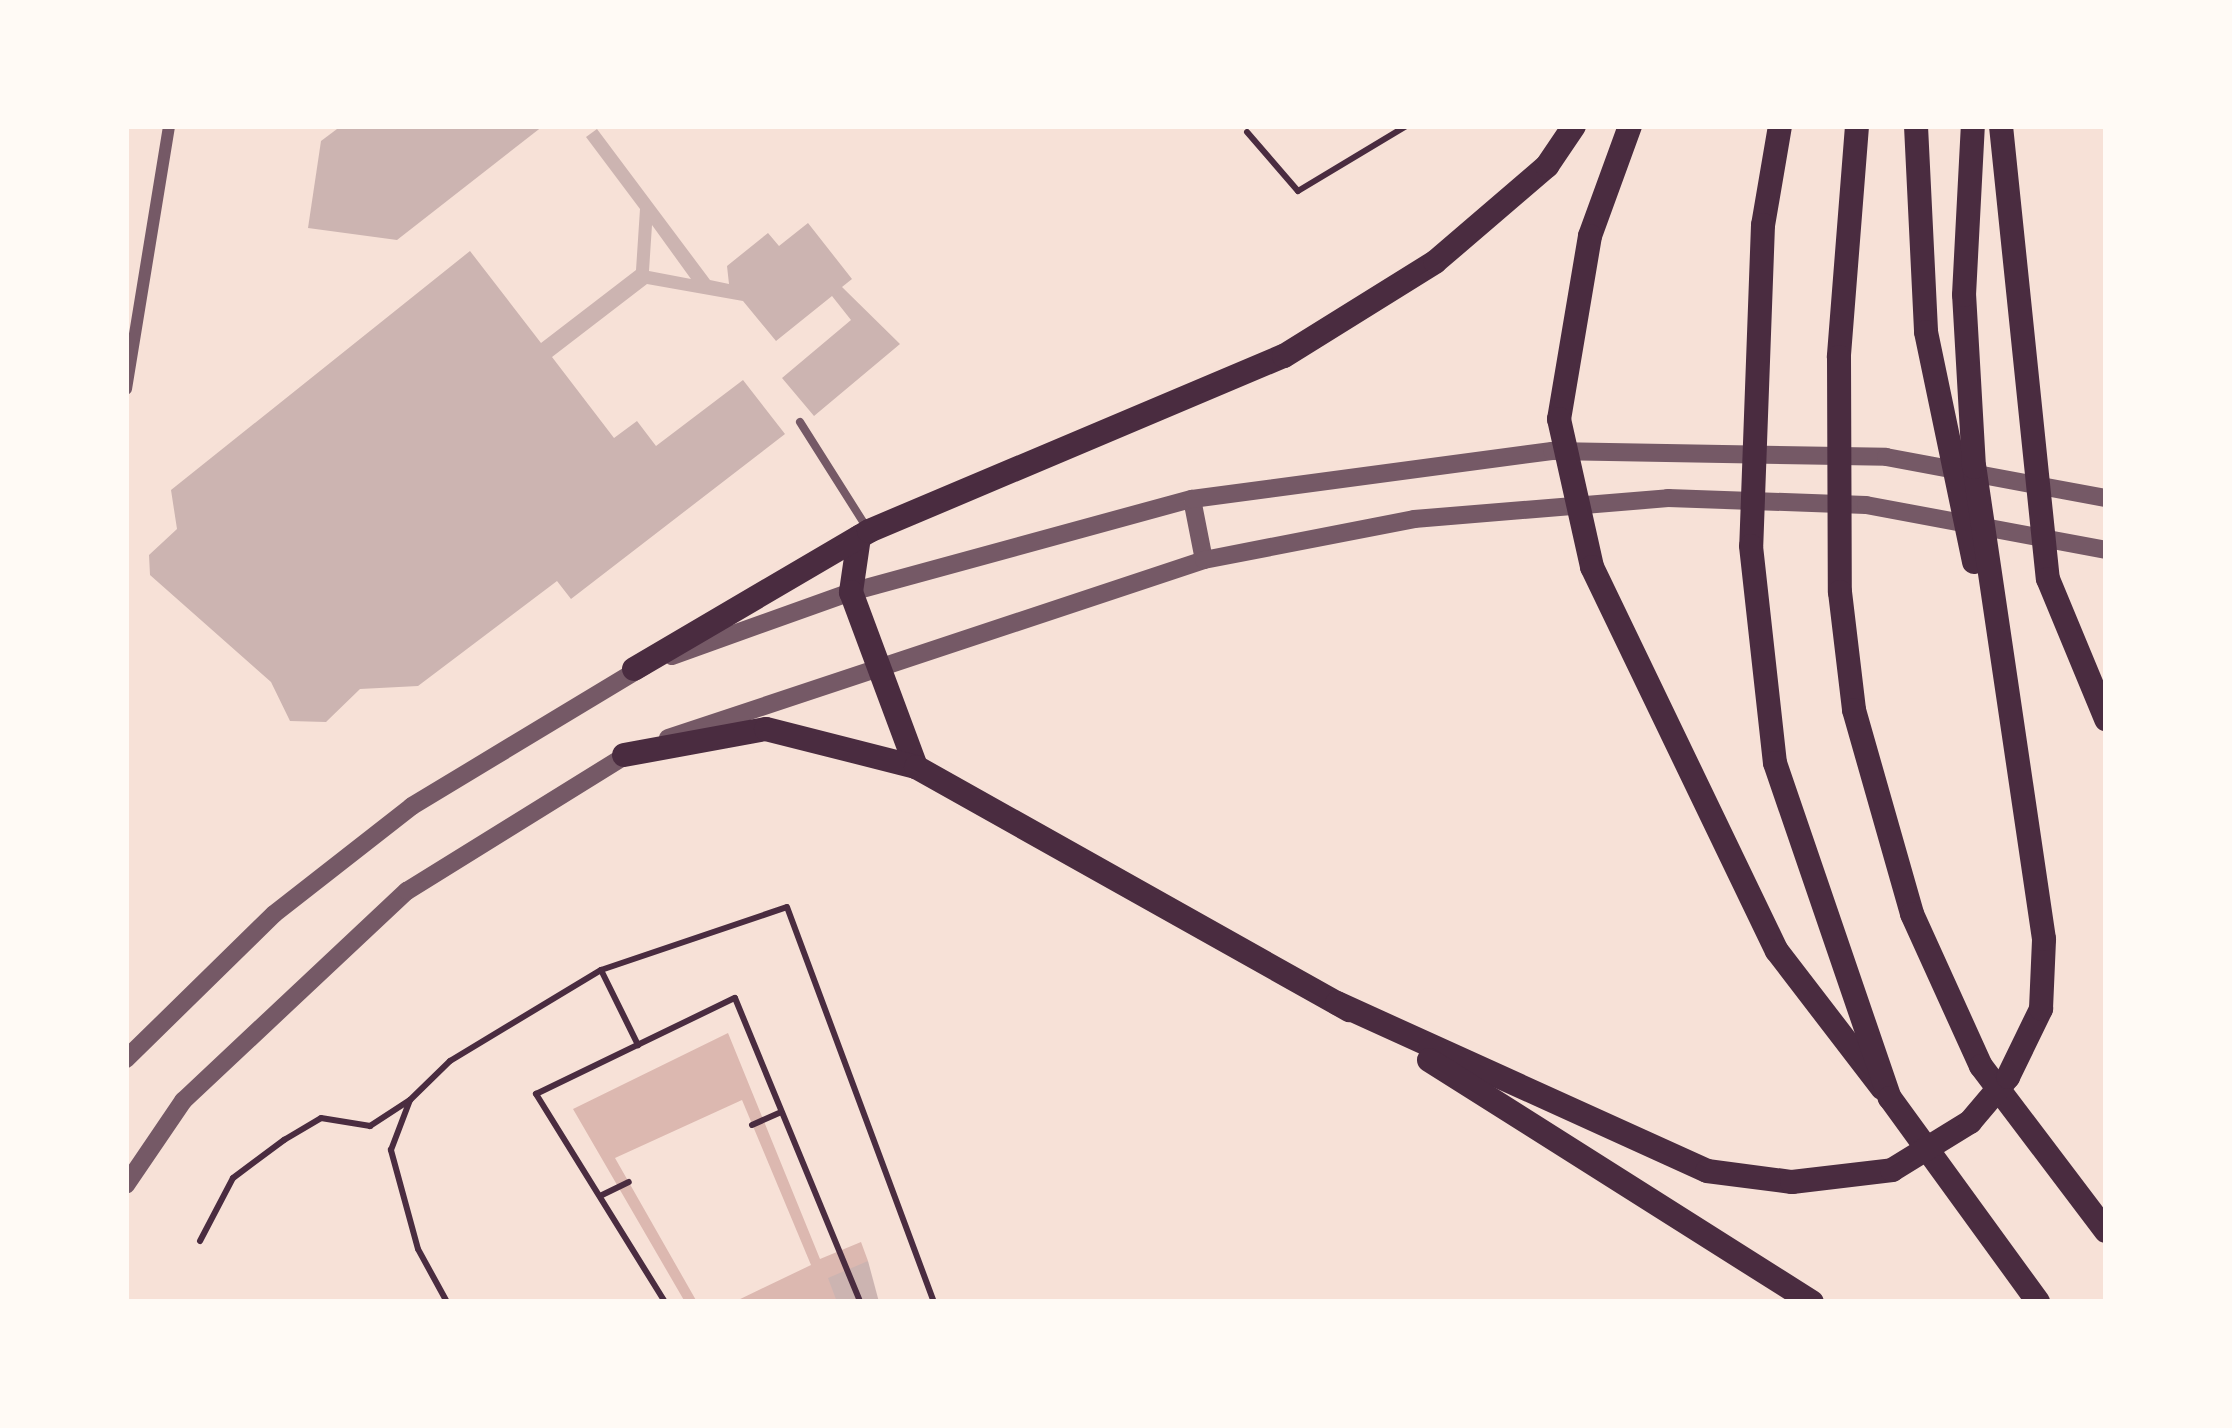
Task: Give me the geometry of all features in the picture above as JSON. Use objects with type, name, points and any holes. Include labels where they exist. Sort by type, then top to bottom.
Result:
[{"type":"main road","points":[[634,669],[864,534],[1284,356],[1435,262],[1547,166],[1574,126]]},
{"type":"main road","points":[[1630,126],[1590,236],[1559,419],[1592,567],[1777,951],[2038,1302]]},
{"type":"main road","points":[[1780,126],[1763,225],[1756,655],[1806,879],[1890,1098]]},
{"type":"main road","points":[[1857,126],[1839,357],[1840,592],[1854,710],[1912,914],[1981,1066],[2047,1160],[2106,1231]]},
{"type":"main road","points":[[1337,1003],[1707,1172],[1792,1182],[1892,1170],[1970,1122],[2008,1077],[2041,1009],[2036,881],[1998,648],[1926,332],[1916,126]]},
{"type":"main road","points":[[1973,126],[1964,296],[1998,648]]},
{"type":"main road","points":[[2001,126],[2048,579],[2106,718]]},
{"type":"main road","points":[[864,534],[851,592],[916,767]]},
{"type":"main road","points":[[624,755],[766,729],[916,767],[1337,1003],[1812,1302]]},
{"type":"main road","points":[[2047,1160],[2106,1213]]},
{"type":"street","points":[[126,389],[169,126]]},
{"type":"street","points":[[126,1059],[274,914],[412,806],[634,669],[851,592],[1192,499],[1399,468],[1703,449],[1886,457],[2106,498]]},
{"type":"street","points":[[126,1185],[182,1101],[407,890],[624,755],[875,661],[1204,560],[1414,519],[1668,498],[1866,505],[2106,550]]},
{"type":"street","points":[[1192,499],[1204,560]]},
{"type":"lane","points":[[800,422],[864,534]]},
{"type":"path","points":[[1247,132],[1298,191],[1406,126]]},
{"type":"path","points":[[200,1241],[214,1201],[269,1150],[321,1118],[370,1126],[410,1100],[450,1060],[601,970],[788,907],[934,1302]]},
{"type":"path","points":[[601,970],[638,1045]]},
{"type":"path","points":[[665,1302],[536,1094],[735,998],[860,1302]]},
{"type":"path","points":[[410,1100],[391,1150],[418,1249],[447,1302]]},
{"type":"path","points":[[752,1125],[781,1112]]},
{"type":"path","points":[[600,1196],[628,1182]]},
{"type":"shaded area","points":[[728,1033],[820,1259],[861,1242],[868,1261],[837,1302],[734,1302],[811,1265],[742,1100],[615,1158],[697,1302],[685,1302],[573,1109]]},
{"type":"building","points":[[341,126],[543,126],[397,240],[308,228],[321,141]]},
{"type":"building","points":[[597,129],[710,280],[729,284],[727,266],[768,233],[779,246],[808,223],[852,279],[842,287],[900,344],[814,416],[782,378],[851,320],[832,296],[776,341],[743,301],[647,284],[552,357],[614,438],[637,421],[656,446],[743,380],[785,434],[571,599],[557,581],[418,686],[360,689],[326,722],[290,721],[271,682],[150,575],[149,555],[177,529],[171,490],[470,251],[541,343],[636,270],[640,209],[586,137]],"holes":[[[652,225],[691,279],[649,271]]]},
{"type":"building","points":[[868,1261],[879,1302],[837,1302],[828,1278]]}]
